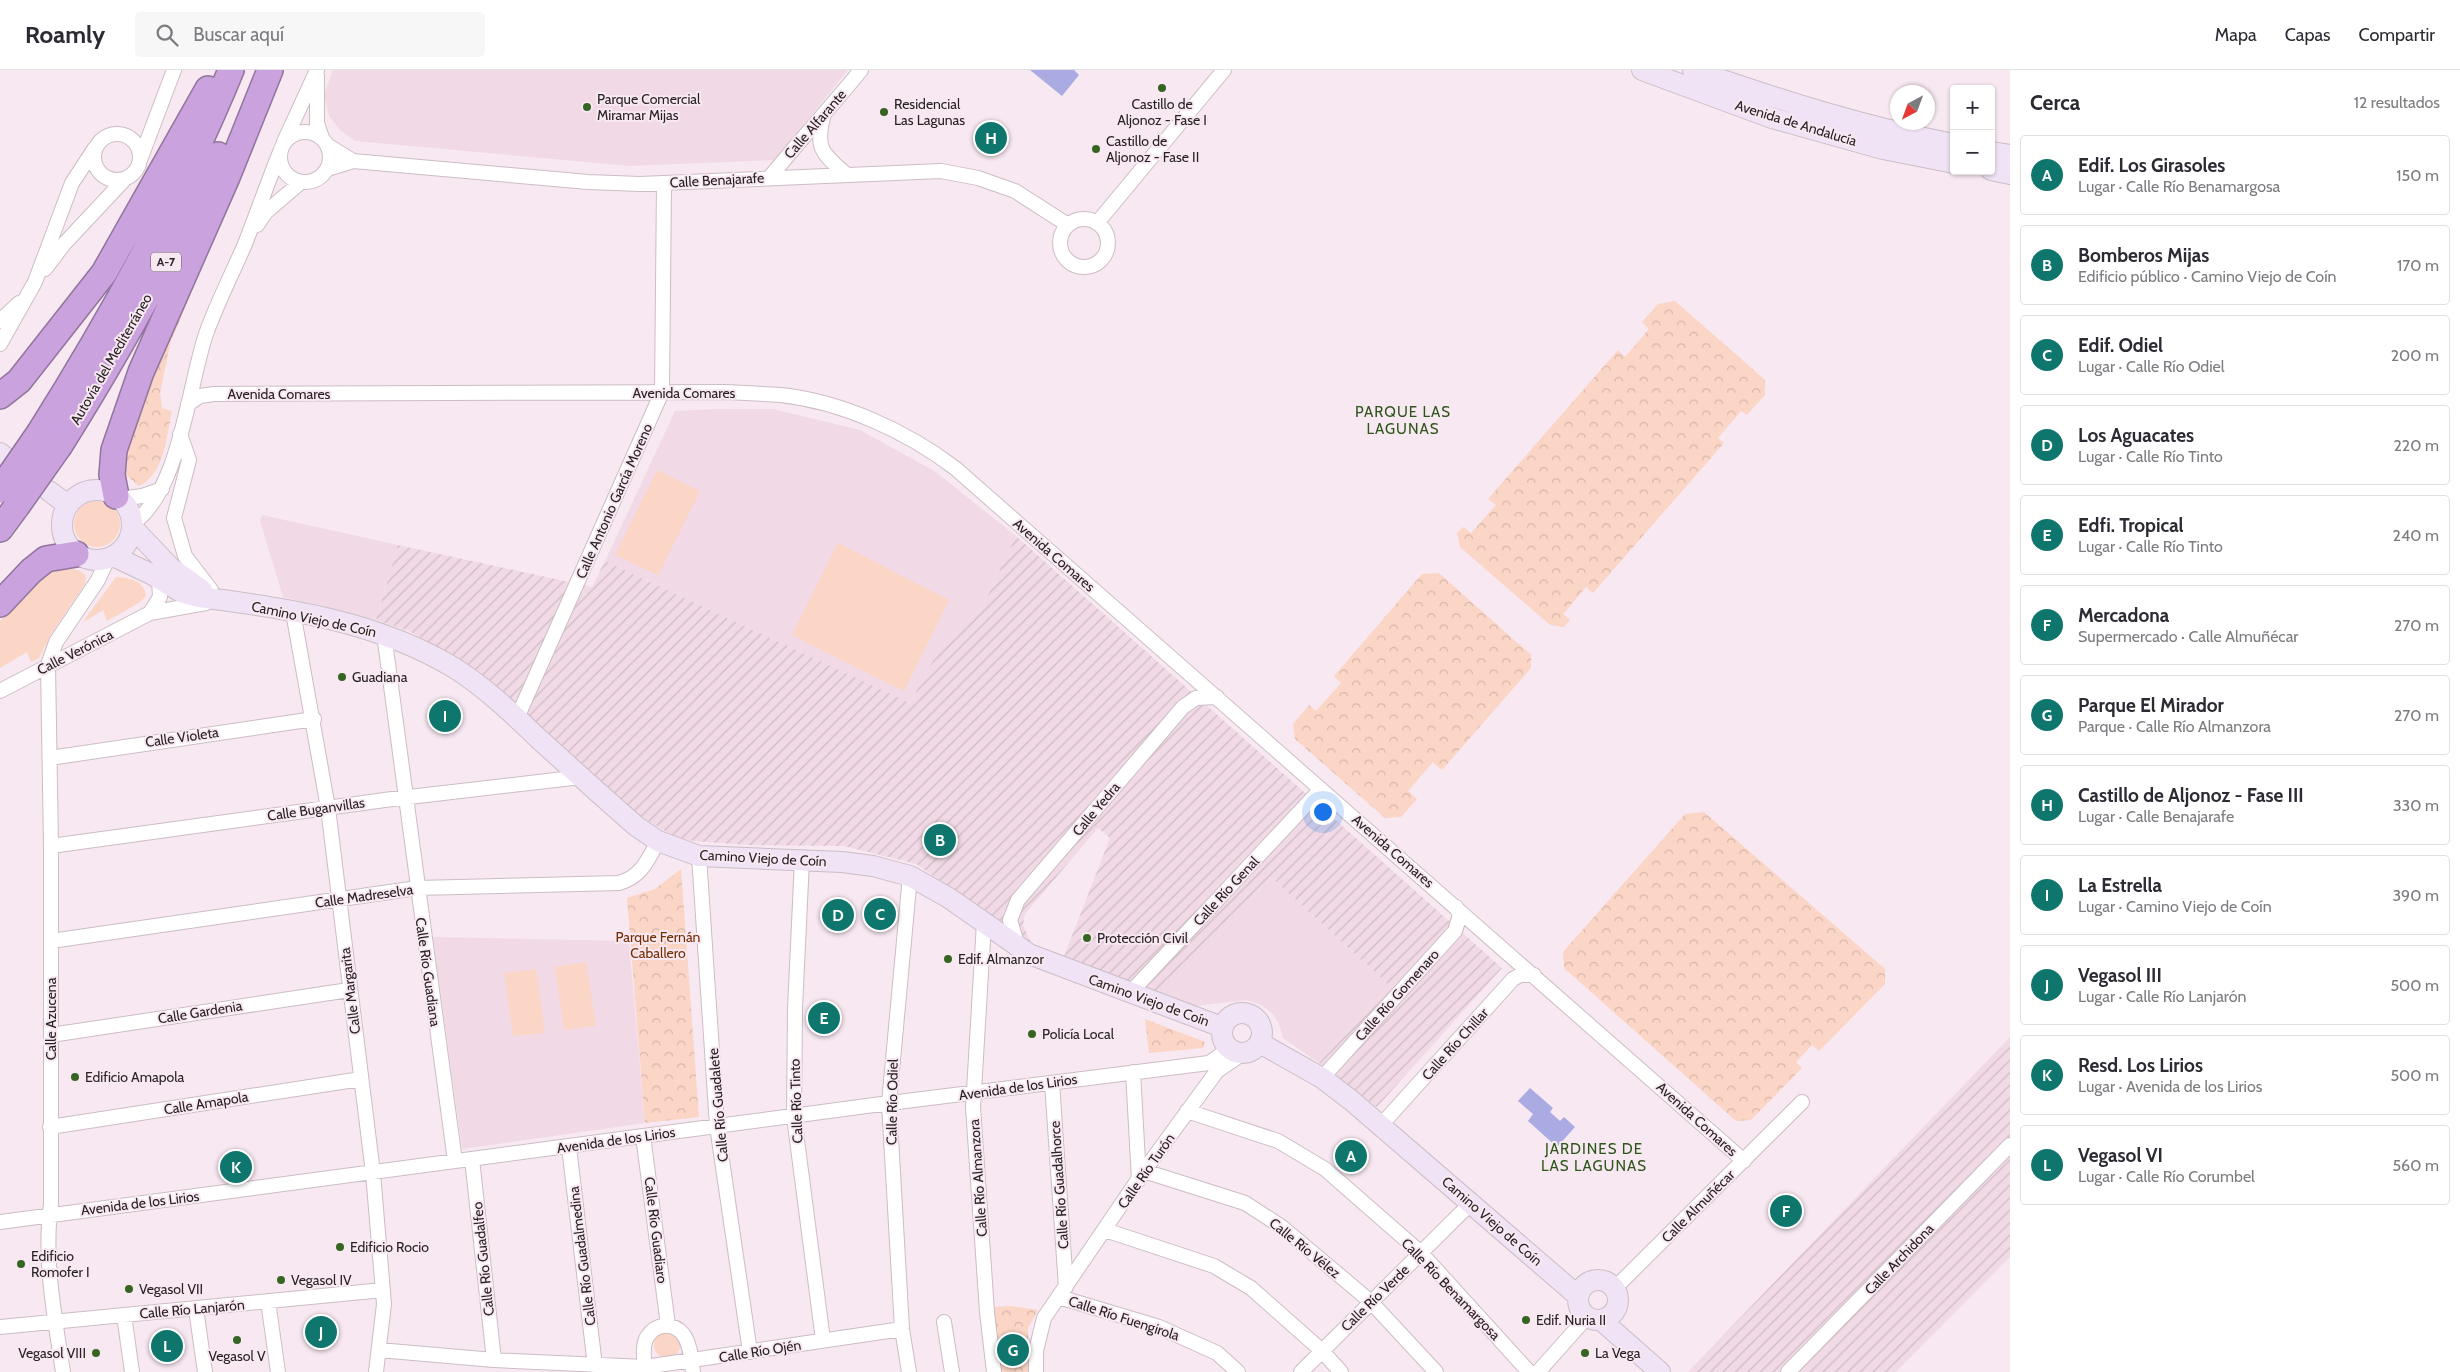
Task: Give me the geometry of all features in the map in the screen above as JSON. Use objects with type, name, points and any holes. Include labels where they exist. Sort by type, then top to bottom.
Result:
[{"type":"highway","points":[[0,396],[19,381],[104,273],[219,70]]},
{"type":"highway","name":"Autovía del Mediterráneo","points":[[50,438],[94,347],[160,226],[231,70]]},
{"type":"highway","name":"Autovía del Mediterráneo","points":[[0,529],[9,498],[50,438],[115,357],[186,225],[256,70]]},
{"type":"highway","points":[[118,498],[112,475],[114,450],[141,372],[227,177],[270,70]]},
{"type":"highway","points":[[0,604],[31,571],[46,559],[76,554]]},
{"type":"street","points":[[0,344],[33,287],[64,244],[137,168],[154,128],[174,70]]},
{"type":"street","points":[[132,526],[126,506],[118,498],[107,492],[90,491],[75,497],[63,515],[63,536],[76,554],[92,560],[110,557],[124,547],[132,526],[143,517],[162,489],[180,434],[206,335],[246,242],[282,148],[317,70]]},
{"type":"street","points":[[317,70],[318,122],[330,154],[327,170],[316,180],[301,182],[287,176],[282,169],[282,148],[297,133],[306,132],[324,142]]},
{"type":"street","name":"Calle Alfarante","points":[[770,177],[810,128],[823,118],[861,70]]},
{"type":"street","points":[[1097,223],[1224,70]]},
{"type":"street","name":"Avenida de Andalucía","points":[[1642,70],[1772,118],[1883,149],[1950,162]]},
{"type":"street","name":"Avenida de Andalucía","points":[[1693,70],[1780,100],[1888,132],[1950,143]]},
{"type":"street","points":[[823,118],[818,136],[824,154],[846,174]]},
{"type":"street","points":[[0,321],[33,287],[72,183],[98,142],[111,134],[126,135],[154,128]]},
{"type":"street","points":[[126,135],[137,145],[140,161]]},
{"type":"street","name":"Calle Benajarafe","points":[[324,142],[353,161]]},
{"type":"street","points":[[95,148],[94,163],[102,176],[110,179],[125,179]]},
{"type":"street","points":[[1995,153],[2010,155]]},
{"type":"street","name":"Calle Benajarafe","points":[[327,170],[353,161],[588,182],[664,183],[941,171],[978,178],[1015,191],[1068,225]]},
{"type":"street","points":[[1995,171],[2010,174]]},
{"type":"street","points":[[246,242],[266,212],[301,182]]},
{"type":"street","name":"Calle Antonio García Moreno","points":[[517,718],[662,392],[664,183]]},
{"type":"street","points":[[1082,219],[1097,223],[1104,229],[1108,244],[1102,259],[1087,267],[1073,264],[1062,253],[1061,238],[1068,225],[1082,219]]},
{"type":"street","name":"Avenida Comares","points":[[188,404],[200,396],[214,394],[662,392],[782,396],[817,403],[871,419],[922,446],[955,468],[1456,906],[1744,1161]]},
{"type":"street","points":[[180,434],[189,460],[174,518],[185,556],[220,599]]},
{"type":"street","points":[[118,498],[142,496],[162,489]]},
{"type":"street","points":[[49,491],[68,505]]},
{"type":"street","name":"Camino Viejo de Coín","points":[[132,526],[184,579],[220,599]]},
{"type":"street","points":[[48,665],[56,642],[98,580],[110,557]]},
{"type":"street","name":"Camino Viejo de Coín","points":[[110,557],[181,592],[199,597],[294,612],[384,634],[410,645],[456,670],[517,718],[636,826],[658,841],[699,856],[802,860],[873,866],[910,876],[949,898],[1018,948],[1061,968],[1222,1027]]},
{"type":"street","points":[[150,613],[160,597],[159,580]]},
{"type":"street","name":"Calle Verónica","points":[[0,691],[150,613],[220,599]]},
{"type":"street","name":"Calle Margarita","points":[[294,612],[328,808],[373,1173],[383,1290],[376,1372]]},
{"type":"street","name":"Calle Río Guadiana","points":[[384,634],[454,1161]]},
{"type":"street","name":"Calle Azucena","points":[[48,665],[51,846],[51,1035],[49,1214],[47,1230],[55,1322],[63,1372]]},
{"type":"street","name":"Calle Yedra","points":[[1018,948],[1010,920],[1018,900],[1183,707],[1196,698],[1217,697]]},
{"type":"street","name":"Calle Violeta","points":[[50,758],[314,719]]},
{"type":"street","name":"Calle Buganvillas","points":[[51,846],[405,797],[581,777]]},
{"type":"street","name":"Calle Río Genal","points":[[1130,993],[1321,789]]},
{"type":"street","name":"Calle Madreselva","points":[[51,941],[417,888],[618,883],[631,879],[641,870],[658,841]]},
{"type":"street","name":"Calle Río Guadalete","points":[[699,856],[717,1126],[750,1352]]},
{"type":"street","name":"Calle Río Tinto","points":[[802,860],[795,1008],[794,1117],[823,1340]]},
{"type":"street","name":"Calle Río Odiel","points":[[909,1372],[902,1329],[889,1103],[910,876]]},
{"type":"street","name":"Calle Río Gomenaro","points":[[1322,1078],[1454,931],[1460,915],[1456,906]]},
{"type":"street","name":"Calle Río Almanzora","points":[[984,923],[973,1107],[986,1293],[994,1372]]},
{"type":"street","name":"Calle Río Chillar","points":[[1381,1125],[1514,979],[1520,975],[1534,975]]},
{"type":"street","name":"Calle Gardenia","points":[[51,1035],[349,990]]},
{"type":"street","points":[[1241,1012],[1248,1013],[1254,1016],[1261,1027],[1260,1043],[1249,1052],[1235,1051],[1222,1039],[1222,1027],[1229,1016],[1241,1012]]},
{"type":"street","name":"Camino Viejo de Coín","points":[[1260,1043],[1322,1078],[1381,1125],[1578,1296]]},
{"type":"street","name":"Avenida de los Lirios","points":[[0,1222],[889,1103],[974,1094],[1209,1063],[1235,1051]]},
{"type":"street","name":"Calle Río Turón","points":[[1036,1372],[1036,1351],[1042,1323],[1188,1111],[1217,1071],[1235,1051]]},
{"type":"street","points":[[1133,1072],[1142,1176]]},
{"type":"street","name":"Calle Amapola","points":[[50,1127],[361,1079]]},
{"type":"street","name":"Calle Río Guadalhorce","points":[[1052,1083],[1063,1292]]},
{"type":"street","name":"Calle Almuñécar","points":[[1615,1288],[1802,1102]]},
{"type":"street","name":"Calle Río Benamargosa","points":[[1188,1111],[1278,1141],[1317,1164],[1420,1253],[1529,1372]]},
{"type":"street","name":"Calle Río Guadiaro","points":[[643,1136],[668,1324]]},
{"type":"street","name":"Calle Archidona","points":[[1788,1372],[2010,1145]]},
{"type":"street","name":"Calle Río Guadalmedina","points":[[569,1147],[595,1366]]},
{"type":"street","name":"Calle Río Guadalfeo","points":[[472,1159],[494,1360]]},
{"type":"street","name":"Calle Río Vélez","points":[[1142,1176],[1245,1203],[1282,1227],[1371,1302],[1436,1372]]},
{"type":"street","name":"Calle Río Verde","points":[[1301,1372],[1321,1350],[1471,1203]]},
{"type":"street","points":[[1105,1230],[1214,1266],[1251,1288],[1321,1350],[1341,1372]]},
{"type":"street","points":[[1538,1372],[1594,1319],[1612,1316],[1619,1300],[1615,1288],[1605,1281],[1592,1281],[1583,1287],[1578,1296],[1579,1306],[1594,1319],[1660,1372]]},
{"type":"street","name":"Calle Río Lanjarón","points":[[0,1328],[383,1290]]},
{"type":"street","name":"Calle Río Fuengirola","points":[[1063,1292],[1159,1327],[1217,1353],[1238,1372]]},
{"type":"street","points":[[268,1301],[278,1372]]},
{"type":"street","points":[[196,1309],[205,1372]]},
{"type":"street","points":[[124,1315],[132,1372]]},
{"type":"street","points":[[944,1322],[952,1372]]},
{"type":"street","points":[[646,1370],[644,1348],[648,1337],[657,1327],[668,1324],[677,1328],[684,1335],[690,1347],[692,1367]]},
{"type":"street","name":"Calle Río Ojén","points":[[379,1350],[646,1370],[692,1367],[750,1352],[902,1329]]},
{"type":"shaded area","name":"Parque Comercial Miramar Mijas","points":[[333,70],[848,70],[775,160],[630,166],[355,141],[340,130],[329,116],[324,95]]},
{"type":"shaded area","points":[[773,409],[860,430],[936,472],[1016,536],[983,606],[941,646],[910,703],[605,561],[675,411]]},
{"type":"shaded area","points":[[262,515],[398,545],[376,620],[283,597],[260,521]]},
{"type":"shaded area","points":[[1016,536],[1502,968],[1377,1107],[1319,1063],[1390,986],[1272,878],[1160,995],[1063,959],[1110,838],[1098,828],[1025,914],[1023,925],[1032,945],[916,864],[844,846],[747,845],[694,841],[674,837],[636,813],[509,697],[476,672],[411,632],[376,620],[398,545],[592,587],[605,561],[910,703],[941,646],[983,606]]},
{"type":"shaded area","points":[[1272,878],[1390,986],[1319,1063],[1283,1038],[1279,1024],[1273,1014],[1261,1005],[1247,1000],[1195,1006],[1160,995]]},
{"type":"shaded area","points":[[433,937],[629,941],[645,1123],[462,1149]]},
{"type":"shaded area","points":[[2010,1037],[2010,1257],[1896,1372],[1688,1372]]},
{"type":"green space","points":[[273,70],[284,70],[170,344],[160,393],[162,408],[172,411],[166,442],[154,473],[139,486],[125,474],[124,452],[156,355]]},
{"type":"green space","points":[[1675,301],[1765,380],[1765,395],[1747,415],[1741,411],[1718,438],[1724,443],[1593,593],[1586,587],[1563,614],[1570,620],[1564,627],[1550,625],[1460,547],[1457,533],[1463,527],[1471,533],[1496,505],[1488,499],[1618,350],[1625,357],[1649,329],[1642,322],[1658,304]]},
{"type":"green space","points":[[657,470],[700,491],[658,575],[615,555]]},
{"type":"green space","points":[[102,501],[114,507],[119,515],[119,533],[114,541],[106,546],[92,547],[80,541],[75,533],[74,519],[80,507],[88,502]]},
{"type":"green space","points":[[838,543],[949,600],[904,691],[792,635]]},
{"type":"green space","points":[[59,566],[81,571],[86,576],[85,584],[51,634],[39,658],[31,662],[27,652],[0,668],[0,621],[34,582],[42,575]]},
{"type":"green space","points":[[1439,573],[1531,655],[1531,668],[1442,770],[1433,762],[1408,791],[1417,799],[1401,817],[1385,818],[1295,739],[1293,724],[1309,705],[1316,711],[1341,683],[1334,676],[1422,574]]},
{"type":"green space","points":[[116,577],[136,581],[142,586],[146,596],[139,603],[107,621],[103,610],[82,623]]},
{"type":"green space","points":[[1704,812],[1885,969],[1885,984],[1819,1051],[1812,1045],[1796,1062],[1802,1068],[1751,1120],[1736,1121],[1564,968],[1563,952],[1685,814]]},
{"type":"green space","name":"Parque Fernán Caballero","points":[[681,869],[699,1117],[645,1123],[627,898],[655,889]]},
{"type":"green space","points":[[586,962],[596,1026],[564,1030],[555,967]]},
{"type":"green space","points":[[536,969],[545,1033],[513,1036],[504,973]]},
{"type":"green space","points":[[1145,1019],[1205,1042],[1203,1048],[1149,1053]]},
{"type":"green space","points":[[1011,1306],[1038,1310],[1028,1328],[1028,1372],[1001,1372],[994,1307]]},
{"type":"green space","points":[[667,1332],[676,1336],[680,1345],[676,1354],[667,1358],[658,1354],[654,1345],[658,1336]]},
{"type":"water","points":[[1030,70],[1074,70],[1079,75],[1062,96]]},
{"type":"water","points":[[1530,1088],[1553,1108],[1550,1112],[1560,1121],[1564,1117],[1575,1127],[1557,1147],[1528,1121],[1533,1114],[1518,1101]]},
{"type":"place","name":"Castillo de Aljonoz - Fase I","points":[[1162,88]]},
{"type":"place","name":"Parque Comercial Miramar Mijas","points":[[587,107]]},
{"type":"place","name":"Residencial Las Lagunas","points":[[884,112]]},
{"type":"place","name":"Castillo de Aljonoz - Fase III","points":[[991,138]]},
{"type":"place","name":"Castillo de Aljonoz - Fase II","points":[[1096,149]]},
{"type":"place","name":"Guadiana","points":[[342,677]]},
{"type":"place","name":"La Estrella","points":[[445,716]]},
{"type":"place","name":"Bomberos Mijas","points":[[940,840]]},
{"type":"place","name":"Edif. Odiel","points":[[880,914]]},
{"type":"place","name":"Los Aguacates","points":[[838,915]]},
{"type":"place","name":"Protección Civil","points":[[1087,938]]},
{"type":"place","name":"Edif. Almanzor","points":[[948,959]]},
{"type":"place","name":"Edfi. Tropical","points":[[824,1018]]},
{"type":"place","name":"Policía Local","points":[[1032,1034]]},
{"type":"place","name":"Edificio Amapola","points":[[75,1077]]},
{"type":"place","name":"Edif. Los Girasoles","points":[[1351,1156]]},
{"type":"place","name":"Resd. Los Lirios","points":[[236,1167]]},
{"type":"place","name":"Mercadona","points":[[1786,1211]]},
{"type":"place","name":"Edificio Rocio","points":[[340,1247]]},
{"type":"place","name":"Edificio Romofer I","points":[[21,1264]]},
{"type":"place","name":"Vegasol IV","points":[[281,1280]]},
{"type":"place","name":"Vegasol VII","points":[[129,1289]]},
{"type":"place","name":"Edif. Nuria II","points":[[1526,1320]]},
{"type":"place","name":"Vegasol III","points":[[321,1332]]},
{"type":"place","name":"Vegasol V","points":[[237,1340]]},
{"type":"place","name":"Vegasol VI","points":[[167,1346]]},
{"type":"place","name":"Parque El Mirador","points":[[1013,1350]]},
{"type":"place","name":"Vegasol VIII","points":[[96,1353]]},
{"type":"place","name":"La Vega","points":[[1585,1353]]},
{"type":"district","name":"PARQUE LAS LAGUNAS","points":[[1403,420]]},
{"type":"district","name":"JARDINES DE LAS LAGUNAS","points":[[1594,1158]]}]
